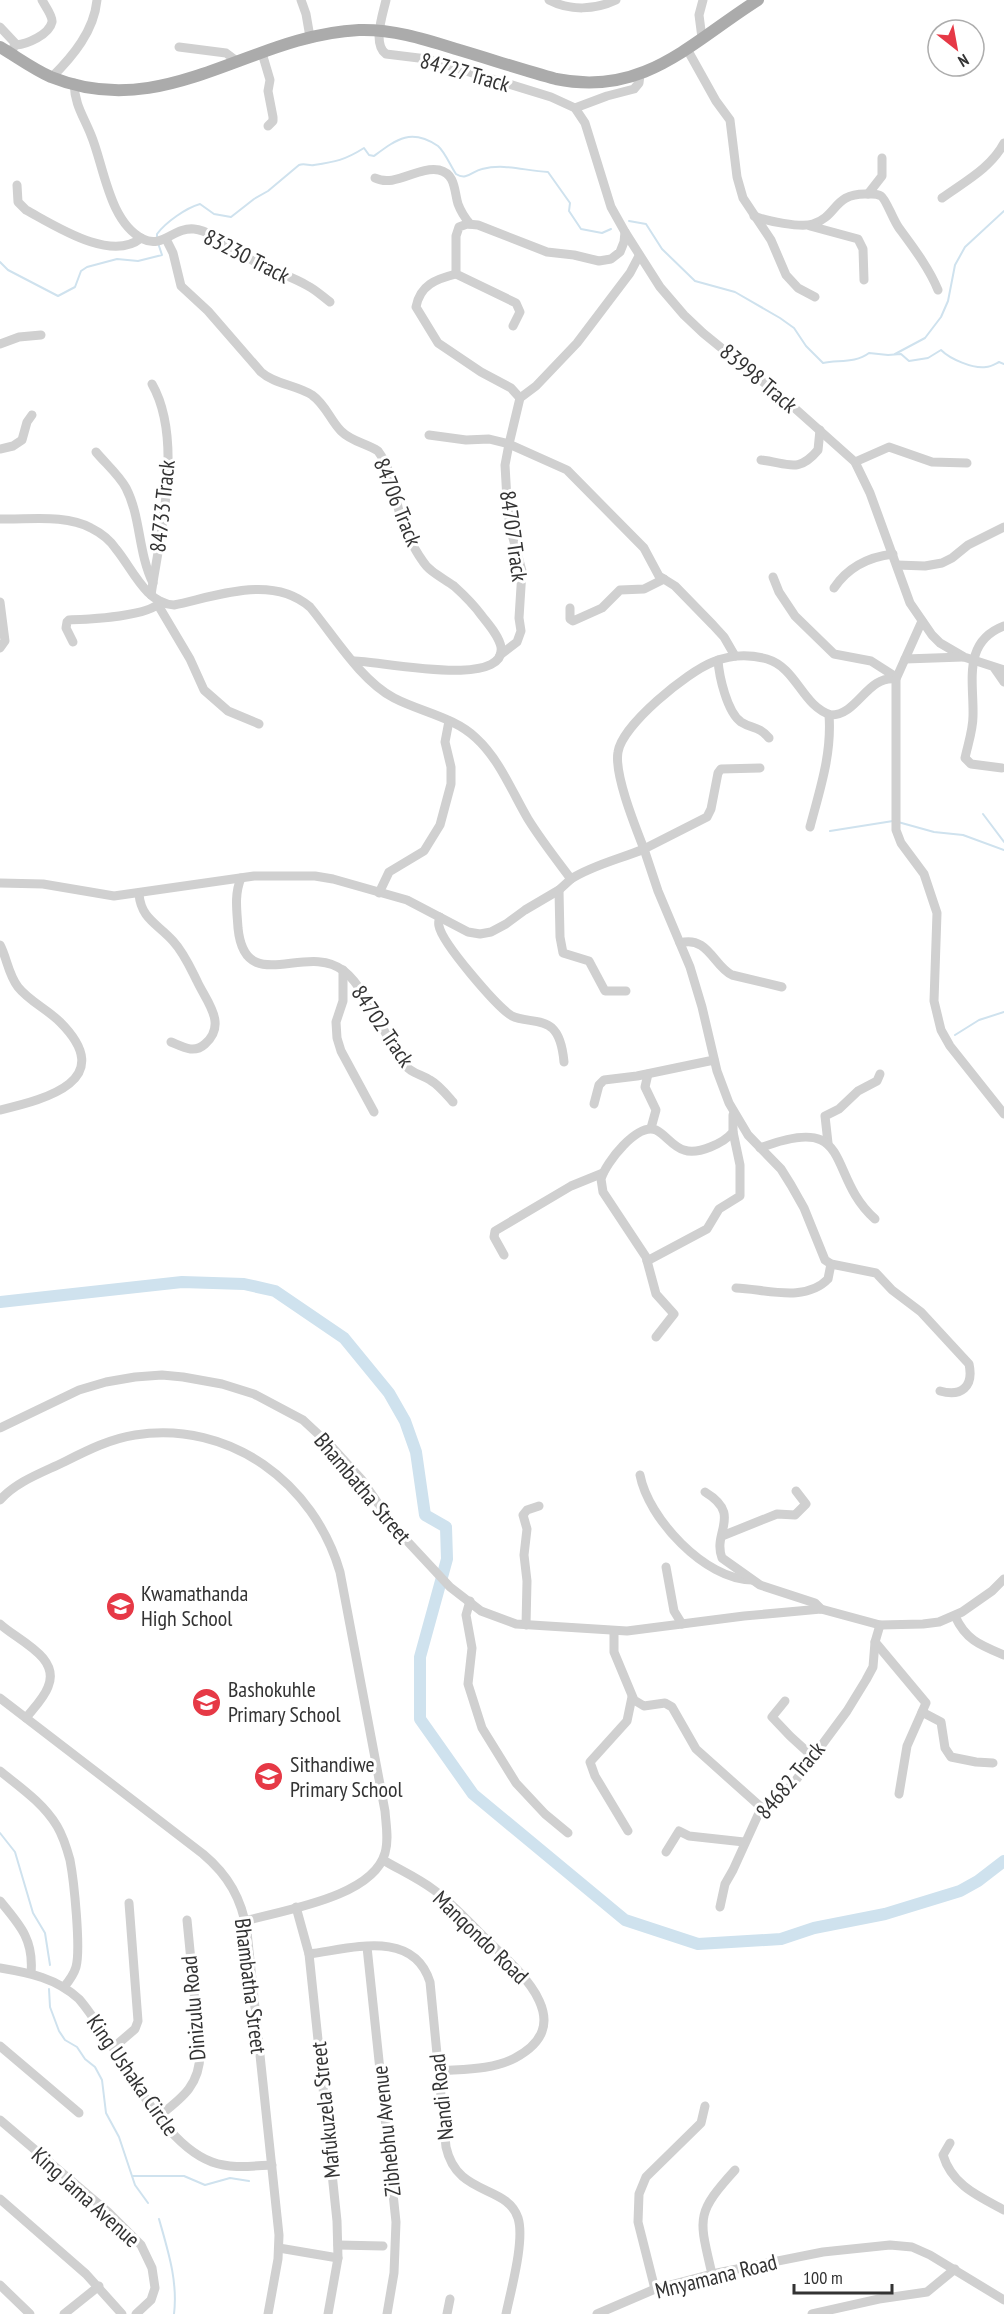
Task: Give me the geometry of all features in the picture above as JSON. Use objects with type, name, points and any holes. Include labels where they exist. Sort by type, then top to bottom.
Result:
[{"type":"main road","points":[[6,49],[52,77],[111,90],[144,90],[177,83],[310,37],[342,32],[381,30],[412,36],[564,81],[602,83],[640,75],[663,64],[758,0]]},
{"type":"street","points":[[6,49],[31,41],[51,24],[52,19],[42,0]]},
{"type":"street","points":[[52,77],[81,43],[94,15],[97,0]]},
{"type":"street","points":[[301,0],[310,37]]},
{"type":"street","points":[[381,30],[386,0]]},
{"type":"street","points":[[549,0],[560,5],[584,8],[616,0]]},
{"type":"street","points":[[702,38],[699,15],[703,0]]},
{"type":"street","points":[[0,27],[13,40],[6,49]]},
{"type":"street","name":"84727 Track","points":[[381,30],[379,44],[386,54],[427,59],[551,97],[572,106]]},
{"type":"street","points":[[179,47],[226,53],[238,62]]},
{"type":"street","points":[[687,49],[716,101],[730,120],[739,186],[746,204],[771,240],[786,275],[798,288],[815,297]]},
{"type":"street","points":[[262,53],[270,80],[268,91],[273,121],[268,126]]},
{"type":"street","points":[[572,106],[634,89],[639,83],[640,75]]},
{"type":"street","points":[[74,83],[76,104],[91,135],[111,197],[126,224],[141,238]]},
{"type":"street","name":"83998 Track","points":[[572,106],[585,123],[612,207],[639,256],[660,287],[684,315],[855,462],[870,493],[907,596],[922,621],[940,643],[968,659]]},
{"type":"street","points":[[942,198],[976,174],[999,153],[1004,143]]},
{"type":"street","points":[[868,194],[882,176],[882,158]]},
{"type":"street","points":[[375,178],[386,181],[432,170],[444,172],[451,178],[460,210],[470,224]]},
{"type":"street","name":"83230 Track","points":[[17,186],[16,197],[26,210],[96,244],[111,247],[123,246],[132,244],[141,238],[154,243],[166,239],[177,231],[200,230],[252,261],[308,285],[330,302]]},
{"type":"street","points":[[810,226],[824,219],[842,199],[859,193],[873,193],[884,198],[891,216],[928,270],[938,290]]},
{"type":"street","points":[[754,216],[810,226],[858,239],[863,249],[864,280]]},
{"type":"street","points":[[456,274],[456,233],[463,225],[470,224],[495,230],[551,252],[599,261],[612,259],[623,247],[625,232]]},
{"type":"street","name":"84706 Track","points":[[166,239],[173,253],[181,286],[208,311],[261,372],[312,395],[326,409],[342,433],[378,451],[392,479],[403,524],[422,562],[455,587],[481,615],[499,640],[500,654]]},
{"type":"street","points":[[513,326],[520,312],[516,303],[456,274],[439,278],[427,285],[416,308],[438,343],[481,372],[511,388],[520,398],[536,386],[577,342],[630,273],[639,256]]},
{"type":"street","points":[[0,344],[19,337],[41,335]]},
{"type":"street","name":"84733 Track","points":[[151,595],[166,501],[168,450],[160,403],[152,384]]},
{"type":"street","name":"84707 Track","points":[[354,661],[419,669],[460,671],[495,662],[500,654],[517,642],[521,631],[519,618],[522,571],[510,527],[505,465],[520,398]]},
{"type":"street","points":[[0,448],[13,446],[22,440],[27,422],[32,415]]},
{"type":"street","points":[[761,460],[794,466],[802,465],[818,450],[820,430]]},
{"type":"street","points":[[429,435],[466,440],[489,439],[509,444],[567,471],[644,548],[656,572],[675,586],[720,632],[735,656]]},
{"type":"street","points":[[855,462],[889,447],[932,462],[967,463]]},
{"type":"street","points":[[96,452],[118,476],[129,494],[140,544],[153,583]]},
{"type":"street","points":[[0,519],[66,521],[89,527],[115,547],[160,604],[204,690],[228,711],[259,724]]},
{"type":"street","points":[[897,565],[925,566],[942,563],[950,560],[968,545],[1004,527]]},
{"type":"street","points":[[834,588],[847,571],[873,557],[893,554]]},
{"type":"street","points":[[773,577],[779,592],[795,616],[834,654],[871,661],[896,678]]},
{"type":"street","points":[[570,608],[570,619],[573,621],[602,608],[620,590],[644,589],[664,579]]},
{"type":"street","points":[[73,642],[66,628],[66,622],[69,620],[120,615],[160,604],[174,605],[257,589],[284,592],[296,597],[310,607],[367,677],[388,695],[463,728],[481,743],[513,789],[529,820],[571,879]]},
{"type":"street","points":[[0,602],[5,641],[0,648]]},
{"type":"street","points":[[922,621],[896,678],[895,824],[901,843],[924,874],[937,913],[933,992],[937,1020],[945,1039],[1004,1114]]},
{"type":"street","points":[[1002,768],[971,764],[965,758],[973,719],[968,659],[987,636],[1004,626]]},
{"type":"street","points":[[896,678],[883,680],[844,712],[829,715],[816,706],[779,664],[753,656],[735,656],[718,660],[696,670],[672,688],[629,730],[619,746],[618,768],[658,891],[681,943],[702,1007],[714,1060],[733,1113],[748,1135],[781,1169],[791,1185],[807,1216],[822,1256],[831,1264],[876,1273],[892,1290],[921,1312],[965,1359],[970,1368],[967,1385],[955,1394],[940,1391]]},
{"type":"street","points":[[905,658],[968,659],[1000,670],[1004,682]]},
{"type":"street","points":[[718,660],[722,684],[736,716],[742,722],[761,729],[769,738]]},
{"type":"street","points":[[810,827],[824,779],[830,741],[829,715]]},
{"type":"street","points":[[379,893],[389,872],[424,851],[440,825],[452,784],[451,767],[445,742],[449,721]]},
{"type":"street","points":[[0,883],[43,884],[107,896],[139,894],[266,875],[315,876],[406,900],[468,932],[486,934],[559,890],[571,879],[644,849],[707,817],[721,769],[760,768]]},
{"type":"street","name":"84702 Track","points":[[241,878],[236,906],[240,945],[246,954],[257,963],[266,965],[320,960],[343,970],[366,999],[404,1064],[415,1073],[436,1084],[453,1102]]},
{"type":"street","points":[[559,890],[562,953],[589,961],[605,991],[626,991]]},
{"type":"street","points":[[139,894],[140,906],[145,915],[182,952],[214,1014],[214,1031],[202,1046],[189,1049],[171,1042]]},
{"type":"street","points":[[440,917],[439,928],[447,943],[495,1002],[511,1015],[548,1025],[554,1030],[562,1047],[564,1062]]},
{"type":"street","points":[[681,943],[689,940],[695,942],[712,954],[727,973],[782,987]]},
{"type":"street","points":[[0,945],[14,982],[27,997],[62,1025],[82,1058],[80,1071],[76,1077],[51,1095],[38,1101],[0,1110]]},
{"type":"street","points":[[343,970],[343,1001],[336,1022],[337,1038],[341,1051],[374,1112]]},
{"type":"street","points":[[594,1104],[601,1082],[714,1060]]},
{"type":"street","points":[[648,1074],[645,1087],[656,1110],[651,1128]]},
{"type":"street","points":[[876,1219],[854,1196],[843,1166],[828,1143],[825,1116],[839,1109],[858,1091],[877,1081],[880,1074]]},
{"type":"street","points":[[647,1261],[707,1229],[719,1209],[740,1196],[740,1165],[733,1132],[733,1113]]},
{"type":"street","points":[[656,1337],[674,1314],[654,1288],[647,1261],[603,1192],[600,1184],[603,1173],[640,1131],[651,1128],[687,1151],[723,1142],[733,1132]]},
{"type":"street","points":[[760,1148],[786,1138],[803,1136],[814,1137],[828,1143]]},
{"type":"street","points":[[504,1255],[494,1237],[495,1231],[571,1186],[603,1173]]},
{"type":"street","points":[[736,1288],[771,1293],[816,1288],[828,1279],[831,1264]]},
{"type":"street","name":"Bhambatha Street","points":[[1,1426],[79,1390],[106,1382],[162,1375],[222,1384],[254,1394],[303,1420],[332,1446],[362,1480],[395,1528],[450,1587],[490,1616],[516,1624],[614,1631],[641,1630],[822,1609]]},
{"type":"street","points":[[0,1500],[16,1486],[98,1445],[137,1434],[195,1436],[230,1446],[254,1458],[291,1487],[316,1518],[340,1572],[385,1811],[387,1846],[383,1860],[369,1876],[354,1887],[296,1907],[245,1921]]},
{"type":"street","points":[[640,1475],[646,1494],[670,1531],[684,1547],[700,1561],[714,1568],[733,1576],[752,1580]]},
{"type":"street","points":[[722,1536],[777,1514],[795,1515],[806,1504],[796,1491]]},
{"type":"street","points":[[705,1492],[718,1502],[724,1512],[720,1552],[722,1558],[752,1580],[769,1589],[815,1603],[822,1609],[880,1625],[932,1623],[954,1616],[983,1598],[1004,1579]]},
{"type":"street","points":[[526,1625],[527,1581],[524,1555],[527,1529],[523,1515],[526,1510],[539,1506]]},
{"type":"street","points":[[666,1567],[674,1611],[682,1624]]},
{"type":"street","points":[[776,1613],[790,1594]]},
{"type":"street","points":[[472,1603],[466,1615],[472,1644],[468,1684],[482,1728],[516,1783],[545,1814],[568,1833]]},
{"type":"street","points":[[954,1616],[966,1635],[1004,1655]]},
{"type":"street","points":[[0,1624],[43,1658],[50,1669],[48,1687],[26,1718]]},
{"type":"street","name":"84682 Track","points":[[720,1907],[723,1888],[736,1865],[744,1842],[763,1809],[785,1792],[847,1711],[871,1672],[880,1625]]},
{"type":"street","points":[[614,1631],[614,1652],[628,1681],[632,1697],[625,1725],[590,1762],[595,1776],[628,1831]]},
{"type":"street","points":[[876,1642],[924,1698],[926,1705],[907,1746],[899,1794]]},
{"type":"street","points":[[632,1697],[644,1706],[665,1703],[672,1707],[696,1749],[763,1809]]},
{"type":"street","name":"Bhambatha Street","points":[[0,1698],[214,1864],[236,1894],[245,1921],[279,2248],[268,2314]]},
{"type":"street","points":[[785,1701],[772,1717],[813,1756]]},
{"type":"street","points":[[922,1713],[941,1722],[944,1744],[951,1757],[993,1763]]},
{"type":"street","points":[[0,1771],[42,1806],[58,1828],[67,1850],[71,1870],[78,1955],[74,1972],[64,1987]]},
{"type":"street","points":[[666,1852],[679,1831],[689,1836],[744,1842]]},
{"type":"street","name":"Manqondo Road","points":[[383,1860],[441,1896],[527,1980],[542,2004],[544,2019],[541,2033],[521,2054],[497,2064],[439,2071]]},
{"type":"street","points":[[0,1901],[28,1941],[32,1954],[31,1973]]},
{"type":"street","points":[[114,2047],[135,2029],[138,2021],[129,1903]]},
{"type":"street","name":"Mafukuzela Street","points":[[296,1907],[309,1954],[338,2245],[338,2258],[328,2314]]},
{"type":"street","name":"Dinizulu Road","points":[[159,2116],[187,2093],[199,2069],[200,2053],[187,1920]]},
{"type":"street","name":"Nandi Road","points":[[309,1954],[367,1947],[396,1947],[410,1953],[422,1965],[430,1982],[446,2147],[452,2165],[464,2179],[505,2201],[515,2211],[518,2218],[520,2242],[506,2314]]},
{"type":"street","name":"Zibhebhu Avenue","points":[[367,1947],[396,2222],[394,2273],[387,2314]]},
{"type":"street","name":"King Ushaka Circle","points":[[0,1968],[31,1973],[64,1987],[86,2006],[159,2116],[185,2146],[212,2162],[231,2166],[272,2164]]},
{"type":"street","points":[[0,2046],[79,2113]]},
{"type":"street","points":[[655,2289],[639,2231],[637,2213],[639,2194],[646,2177],[701,2124],[705,2106]]},
{"type":"street","name":"King Jama Avenue","points":[[0,2120],[108,2212],[141,2244],[152,2268],[155,2288],[151,2300],[136,2314]]},
{"type":"street","points":[[950,2143],[943,2153],[952,2175],[972,2192],[1004,2210]]},
{"type":"street","points":[[712,2274],[703,2234],[703,2215],[712,2197],[735,2170]]},
{"type":"street","points":[[0,2199],[60,2249],[99,2286],[123,2314]]},
{"type":"street","points":[[338,2245],[383,2246]]},
{"type":"street","name":"Mnyamana Road","points":[[597,2314],[655,2289],[712,2274],[823,2252],[890,2245],[904,2245],[920,2250],[1004,2300]]},
{"type":"street","points":[[279,2248],[338,2258]]},
{"type":"street","points":[[812,2314],[879,2299],[927,2292],[955,2269]]},
{"type":"street","points":[[0,2285],[30,2314]]},
{"type":"street","points":[[64,2314],[99,2286]]},
{"type":"street","points":[[447,2314],[450,2299]]},
{"type":"waterway","points":[[157,238],[157,234],[166,225],[183,212],[200,204],[214,214],[231,217],[268,191],[299,165],[334,161],[364,148],[369,155],[374,156],[397,141],[412,137],[438,146],[456,174],[460,176],[490,167],[548,172],[570,203],[569,211],[581,229],[602,233],[611,229]]},
{"type":"waterway","points":[[895,354],[925,338],[941,317],[948,301],[955,265],[965,247],[1004,211]]},
{"type":"waterway","points":[[629,221],[646,224],[662,249],[695,281],[735,292],[794,328],[806,346],[823,363],[853,360],[869,353],[901,354],[909,361],[928,358],[941,350],[968,365],[988,367],[999,362],[1004,364]]},
{"type":"waterway","points":[[0,262],[8,270],[58,296],[75,287],[81,271],[87,267],[117,259],[138,261],[162,255],[158,243]]},
{"type":"waterway","points":[[983,814],[1004,842]]},
{"type":"waterway","points":[[830,831],[893,821]]},
{"type":"waterway","points":[[898,822],[934,832],[963,835],[1004,850]]},
{"type":"waterway","points":[[955,1035],[979,1020],[1004,1012]]},
{"type":"waterway","points":[[0,1302],[182,1282],[244,1284],[275,1291],[344,1338],[389,1393],[405,1421],[416,1452],[425,1515],[446,1527],[447,1559],[420,1657],[420,1719],[473,1794],[625,1920],[698,1944],[781,1939],[814,1928],[885,1914],[960,1891],[978,1881],[1004,1861]]},
{"type":"waterway","points":[[0,1833],[15,1852],[33,1913],[45,1933],[50,1965]]},
{"type":"waterway","points":[[49,1989],[50,2007],[59,2031],[65,2040],[77,2047],[85,2059],[95,2067],[102,2080],[106,2113],[119,2137],[135,2185],[148,2203]]},
{"type":"waterway","points":[[133,2176],[184,2176],[205,2185],[230,2178],[249,2181]]},
{"type":"waterway","points":[[159,2219],[169,2254],[175,2290],[174,2314]]},
{"type":"place","name":"Kwamathanda High School","points":[[120,1606]]},
{"type":"place","name":"Bashokuhle Primary School","points":[[207,1702]]},
{"type":"place","name":"Sithandiwe Primary School","points":[[269,1777]]}]
